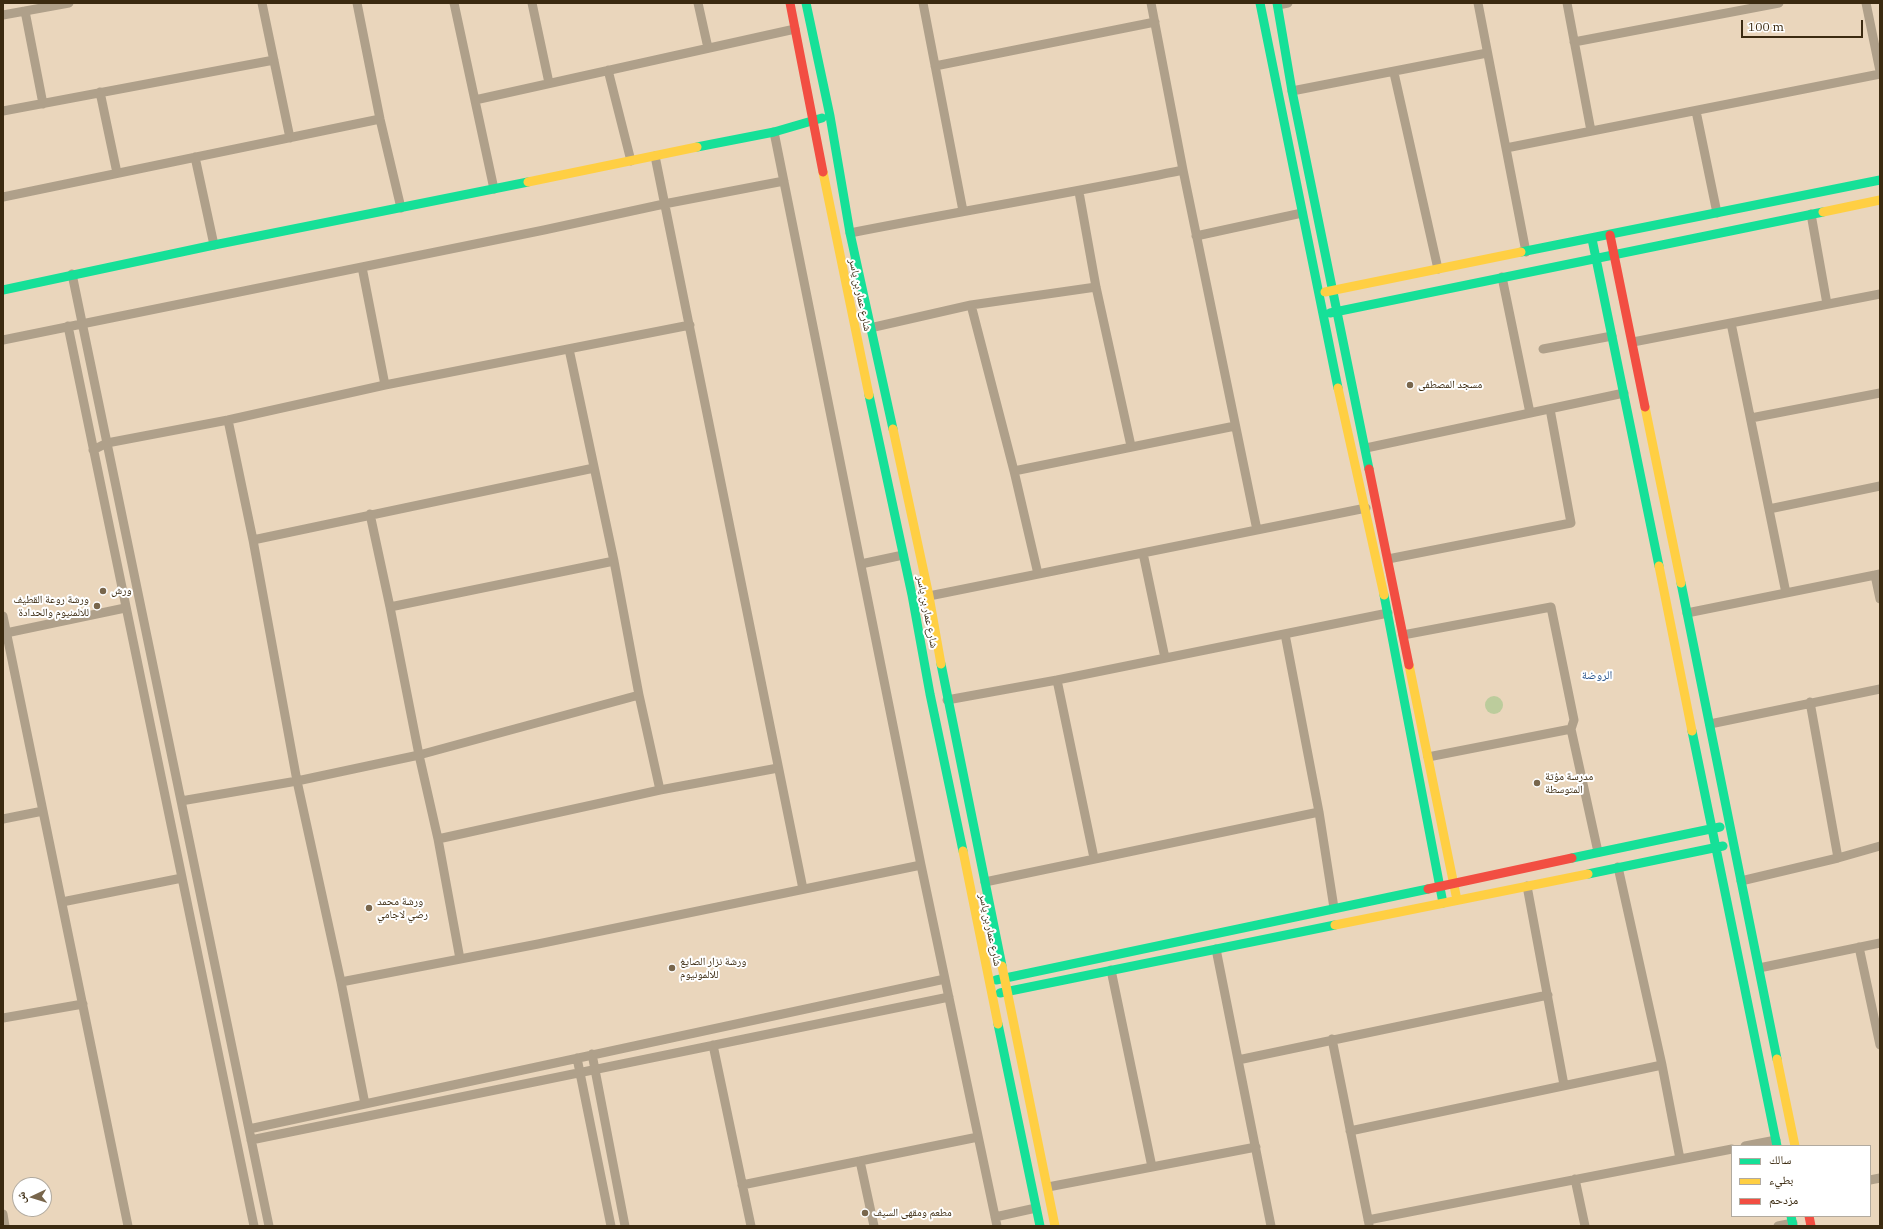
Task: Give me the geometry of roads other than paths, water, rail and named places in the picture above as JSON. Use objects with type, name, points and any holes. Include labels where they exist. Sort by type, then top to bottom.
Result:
[{"type":"street","points":[[3,15],[25,11],[40,6],[69,3]]},
{"type":"street","points":[[262,3],[290,138]]},
{"type":"street","points":[[357,3],[380,119],[401,208]]},
{"type":"street","points":[[454,3],[494,189]]},
{"type":"street","points":[[532,3],[549,84]]},
{"type":"street","points":[[698,3],[708,48]]},
{"type":"street","name":"شارع عمار بن ياسر","points":[[790,3],[852,316],[903,555],[930,694],[1040,1226]]},
{"type":"street","name":"شارع عمار بن ياسر","points":[[806,3],[830,116],[850,233],[929,596],[947,700],[1055,1226]]},
{"type":"street","points":[[922,3],[963,211]]},
{"type":"street","points":[[1151,3],[1196,236],[1256,530]]},
{"type":"street","points":[[1260,3],[1322,314],[1388,613],[1443,903]]},
{"type":"street","points":[[1288,3],[1278,4],[1292,91],[1457,900]]},
{"type":"street","points":[[1478,3],[1526,252]]},
{"type":"street","points":[[1567,3],[1590,131]]},
{"type":"street","points":[[1574,42],[1776,3]]},
{"type":"street","points":[[1506,148],[1880,73],[1866,3]]},
{"type":"street","points":[[25,11],[43,104]]},
{"type":"street","points":[[935,66],[1155,22]]},
{"type":"street","points":[[475,100],[795,29]]},
{"type":"street","points":[[1292,91],[1487,53]]},
{"type":"street","points":[[3,111],[274,60]]},
{"type":"street","points":[[608,70],[631,161]]},
{"type":"street","points":[[1394,72],[1438,269]]},
{"type":"street","points":[[100,92],[117,174]]},
{"type":"street","points":[[1696,111],[1717,213]]},
{"type":"street","points":[[3,290],[72,274],[774,132],[830,116]]},
{"type":"street","points":[[3,197],[380,119]]},
{"type":"street","points":[[774,132],[921,865],[996,1221],[1036,1208]]},
{"type":"street","points":[[655,156],[803,889]]},
{"type":"street","points":[[195,157],[214,245]]},
{"type":"street","points":[[850,233],[963,211],[1079,192],[1183,170]]},
{"type":"street","points":[[1318,293],[1880,180]]},
{"type":"street","points":[[3,340],[664,204],[784,181]]},
{"type":"street","points":[[1079,192],[1096,287],[1131,446]]},
{"type":"street","points":[[1322,314],[1596,258],[1614,253],[1880,200]]},
{"type":"street","points":[[1196,236],[1302,213]]},
{"type":"street","points":[[1811,214],[1827,304]]},
{"type":"street","points":[[1610,235],[1633,342],[1795,1145]]},
{"type":"street","points":[[1592,239],[1776,1143],[1755,1145]]},
{"type":"street","points":[[362,267],[385,385]]},
{"type":"street","points":[[72,274],[83,323],[98,446],[125,608],[254,1226]]},
{"type":"street","points":[[1502,277],[1530,413]]},
{"type":"street","points":[[870,328],[971,305],[1096,287]]},
{"type":"street","points":[[1633,342],[1880,294]]},
{"type":"street","points":[[971,305],[1014,471],[1038,574]]},
{"type":"street","points":[[1731,322],[1786,593]]},
{"type":"street","points":[[98,446],[228,420],[385,385],[690,324]]},
{"type":"street","points":[[68,326],[98,446],[181,801],[269,1226]]},
{"type":"street","points":[[1543,349],[1612,336]]},
{"type":"street","points":[[568,349],[614,561],[639,695],[660,790]]},
{"type":"street","points":[[1366,448],[1624,393]]},
{"type":"street","points":[[1751,418],[1880,393]]},
{"type":"street","points":[[1388,559],[1571,523],[1550,409]]},
{"type":"street","points":[[228,420],[253,540],[297,781],[341,982],[365,1104]]},
{"type":"street","points":[[1014,471],[1235,426]]},
{"type":"street","points":[[253,540],[370,514],[594,468]]},
{"type":"street","points":[[1769,509],[1880,486]]},
{"type":"street","points":[[929,596],[1366,508]]},
{"type":"street","points":[[370,514],[419,755],[438,839],[460,959]]},
{"type":"street","points":[[1143,553],[1165,658]]},
{"type":"street","points":[[861,564],[903,555]]},
{"type":"street","points":[[390,607],[614,561]]},
{"type":"street","points":[[1687,613],[1878,575],[1880,599]]},
{"type":"street","points":[[1403,635],[1551,607],[1574,720],[1571,729],[1598,852]]},
{"type":"street","points":[[6,633],[125,608]]},
{"type":"street","points":[[947,700],[1057,680],[1388,613]]},
{"type":"street","points":[[3,616],[128,1226]]},
{"type":"street","points":[[1285,634],[1319,812],[1334,908]]},
{"type":"street","points":[[1057,680],[1094,858]]},
{"type":"street","points":[[1710,724],[1810,702],[1880,689]]},
{"type":"street","points":[[181,801],[297,781],[419,755],[639,695]]},
{"type":"street","points":[[1810,702],[1838,858]]},
{"type":"street","points":[[1428,757],[1571,729]]},
{"type":"street","points":[[438,839],[660,790],[778,768]]},
{"type":"street","points":[[3,818],[43,811]]},
{"type":"street","points":[[985,882],[1319,812]]},
{"type":"street","points":[[989,982],[1712,828],[1730,826]]},
{"type":"street","points":[[992,994],[1734,844]]},
{"type":"street","points":[[1741,881],[1838,858],[1880,846]]},
{"type":"street","points":[[341,982],[921,865]]},
{"type":"street","points":[[1618,867],[1662,1065],[1680,1159]]},
{"type":"street","points":[[62,902],[182,878]]},
{"type":"street","points":[[1526,886],[1564,1085]]},
{"type":"street","points":[[1759,968],[1880,943]]},
{"type":"street","points":[[1858,947],[1880,1043]]},
{"type":"street","points":[[1216,949],[1271,1226]]},
{"type":"street","points":[[1111,970],[1152,1167]]},
{"type":"street","points":[[249,1129],[945,979]]},
{"type":"street","points":[[1238,1060],[1332,1039],[1548,995]]},
{"type":"street","points":[[238,1151],[251,1140],[949,997]]},
{"type":"street","points":[[3,1018],[83,1004]]},
{"type":"street","points":[[1332,1039],[1368,1223],[1575,1179],[1731,1149]]},
{"type":"street","points":[[713,1046],[751,1226]]},
{"type":"street","points":[[592,1054],[625,1226]]},
{"type":"street","points":[[577,1058],[611,1226]]},
{"type":"street","points":[[1350,1131],[1662,1065]]},
{"type":"street","points":[[234,1132],[251,1140]]},
{"type":"street","points":[[742,1185],[978,1137]]},
{"type":"street","points":[[1048,1187],[1256,1147]]},
{"type":"street","points":[[860,1161],[874,1226]]},
{"type":"street","points":[[1575,1179],[1585,1226]]},
{"type":"street","points":[[3,1214],[5,1226]]},
{"type":"street","points":[[1778,1226],[1792,1222]]},
{"type":"place","name":"مسجد المصطفى","points":[[1410,385]]},
{"type":"place","name":"ورش","points":[[103,591]]},
{"type":"place","name":"ورشة روعة القطيف للالمنيوم والحدادة","points":[[97,606]]},
{"type":"place","name":"مدرسة مؤتة المتوسطة","points":[[1537,783]]},
{"type":"place","name":"ورشة محمد رضي لاجامي","points":[[369,908]]},
{"type":"place","name":"ورشة نزار الصايغ للالمونيوم","points":[[672,968]]},
{"type":"place","name":"مطعم ومقهى السيف","points":[[865,1213]]},
{"type":"district","name":"الروضة","points":[[1597,676]]}]
